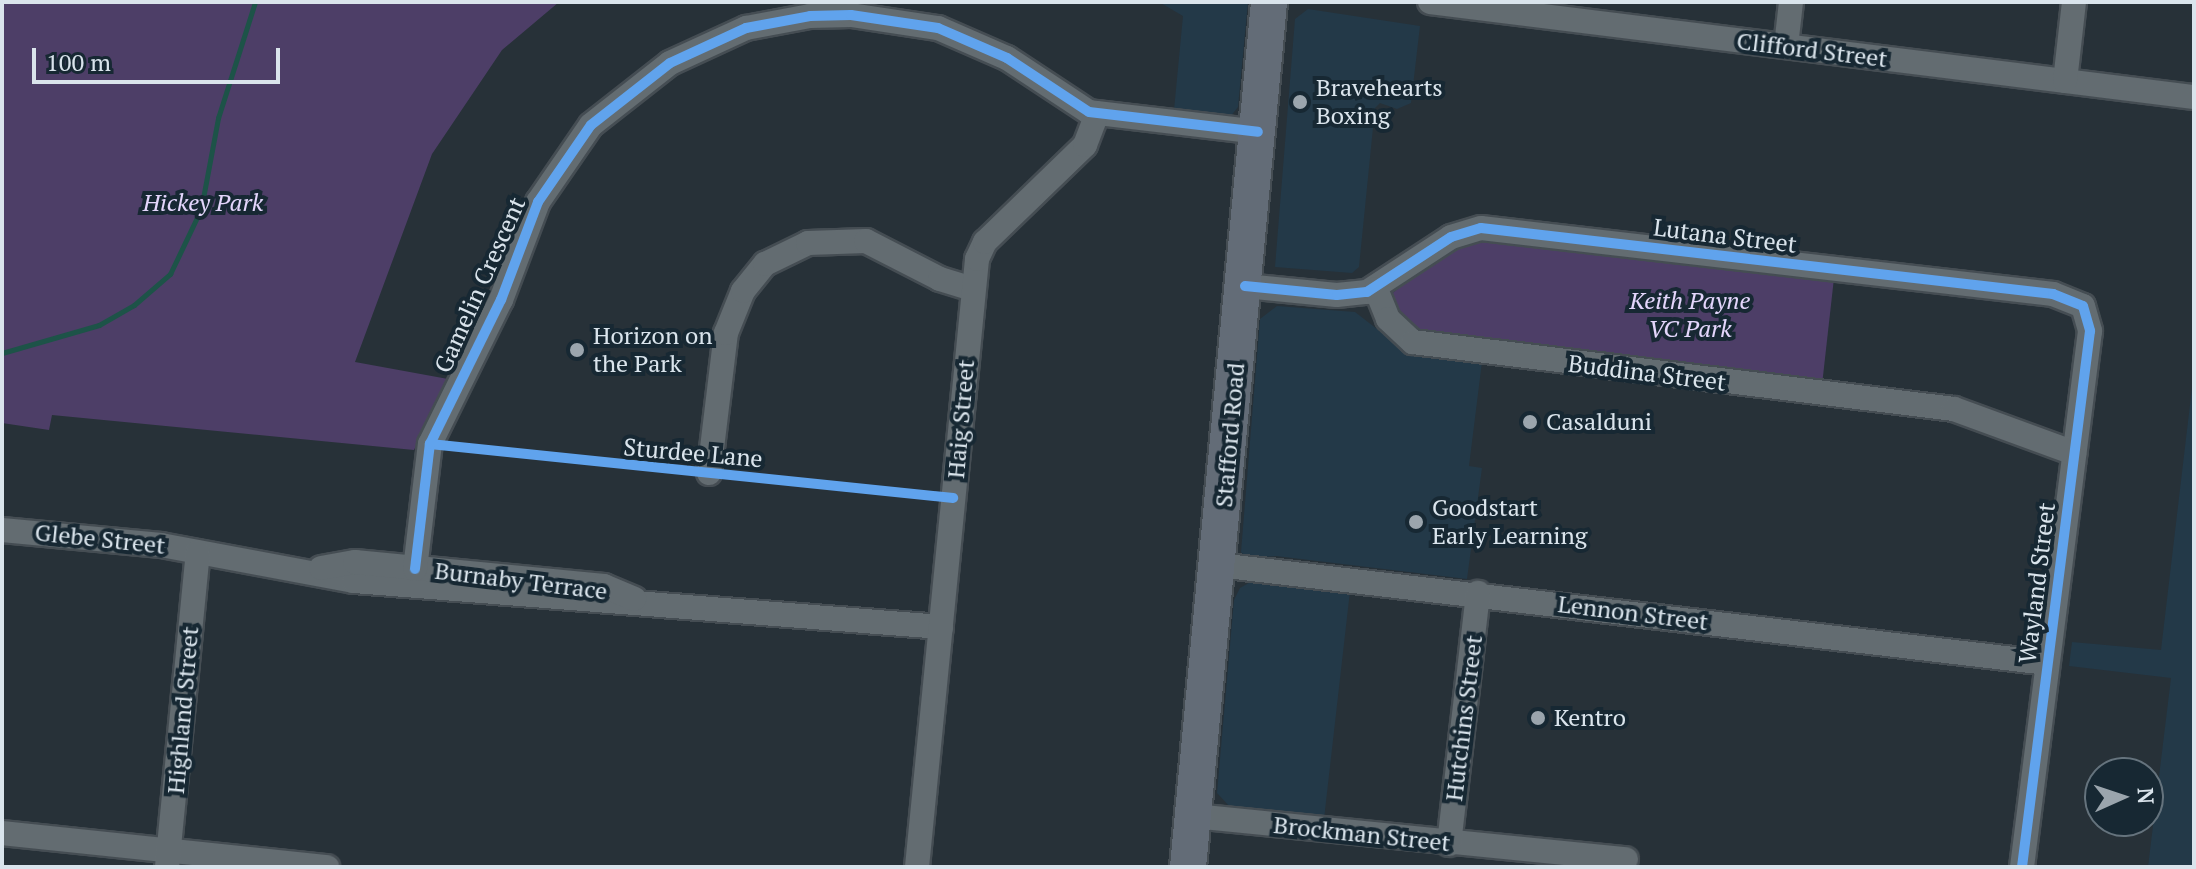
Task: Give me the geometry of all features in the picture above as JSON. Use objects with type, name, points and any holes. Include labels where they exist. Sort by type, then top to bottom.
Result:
[{"type":"highway","name":"Stafford Road","points":[[1188,867],[1245,286],[1269,2]]},
{"type":"street","name":"Clifford Street","points":[[1430,2],[2194,97]]},
{"type":"street","points":[[1786,46],[1791,2]]},
{"type":"street","points":[[2065,81],[2074,2]]},
{"type":"street","name":"Gamelin Crescent","points":[[415,569],[430,444],[501,300],[538,202],[580,138],[658,69],[733,33],[852,8],[938,28],[1007,58],[1074,106],[1097,113],[1258,132]]},
{"type":"street","name":"Haig Street","points":[[917,867],[973,289],[981,248],[1085,145],[1097,113]]},
{"type":"street","name":"Lutana Street","points":[[1376,289],[1451,237],[1481,228],[2053,294],[2083,306]]},
{"type":"street","points":[[709,473],[726,333],[743,291],[765,264],[808,243],[866,241],[946,282],[973,289]]},
{"type":"street","points":[[1245,286],[1337,295],[1376,289]]},
{"type":"street","name":"Buddina Street","points":[[1376,289],[1388,319],[1413,342],[1954,409],[2074,453]]},
{"type":"street","name":"Wayland Street","points":[[2022,867],[2090,331],[2083,306]]},
{"type":"street","name":"Glebe Street","points":[[2,530],[198,553]]},
{"type":"street","name":"Burnaby Terrace","points":[[198,553],[311,569],[354,581],[430,589],[603,605],[634,599],[941,627]]},
{"type":"street","name":"Highland Street","points":[[168,859],[198,553]]},
{"type":"street","name":"Burnaby Terrace","points":[[311,569],[355,562],[604,586],[634,599]]},
{"type":"street","name":"Lennon Street","points":[[1218,565],[1478,593],[2047,663]]},
{"type":"street","name":"Hutchins Street","points":[[1449,844],[1478,593]]},
{"type":"street","name":"Brockman Street","points":[[1193,816],[1449,844],[1626,859]]},
{"type":"street","points":[[2,833],[168,859],[327,867]]},
{"type":"shaded area","points":[[1159,2],[1248,2],[1238,107],[1230,117],[1174,110],[1183,16]]},
{"type":"shaded area","points":[[1308,9],[1420,26],[1411,103],[1397,109],[1380,103],[1375,108],[1359,267],[1352,273],[1275,267],[1295,19]]},
{"type":"shaded area","points":[[1277,306],[1355,312],[1408,353],[1482,362],[1469,466],[1482,468],[1467,579],[1276,556],[1247,558],[1241,552],[1260,319]]},
{"type":"shaded area","points":[[2194,371],[2194,867],[2148,867],[2152,837],[2164,837],[2164,757],[2161,757],[2171,678],[2069,666],[2072,642],[2161,650]]},
{"type":"shaded area","points":[[1254,580],[1350,591],[1324,819],[1231,808],[1217,793],[1234,600],[1240,588]]},
{"type":"green space","name":"Hickey Park","points":[[2,2],[559,2],[502,50],[432,154],[355,362],[448,379],[414,450],[52,415],[49,430],[2,423]]},
{"type":"green space","name":"Keith Payne VC Park","points":[[1477,238],[1834,278],[1822,385],[1419,337],[1386,298],[1437,258]]},
{"type":"waterway","points":[[2,353],[99,325],[134,305],[170,274],[201,209],[218,118],[255,2]]},
{"type":"cycle path","points":[[415,569],[430,444],[501,300],[538,202],[591,125],[670,63],[746,28],[810,16],[851,15],[938,28],[1007,58],[1089,112],[1258,132]]},
{"type":"cycle path","points":[[1245,286],[1337,295],[1367,292],[1451,237],[1481,228],[2053,294],[2083,306],[2090,331],[2022,867]]},
{"type":"cycle path","name":"Sturdee Lane","points":[[430,444],[953,498]]},
{"type":"place","name":"Bravehearts Boxing","points":[[1300,102]]},
{"type":"place","name":"Horizon on the Park","points":[[577,350]]},
{"type":"place","name":"Casalduni","points":[[1530,422]]},
{"type":"place","name":"Goodstart Early Learning","points":[[1416,522]]},
{"type":"place","name":"Kentro","points":[[1538,718]]}]
